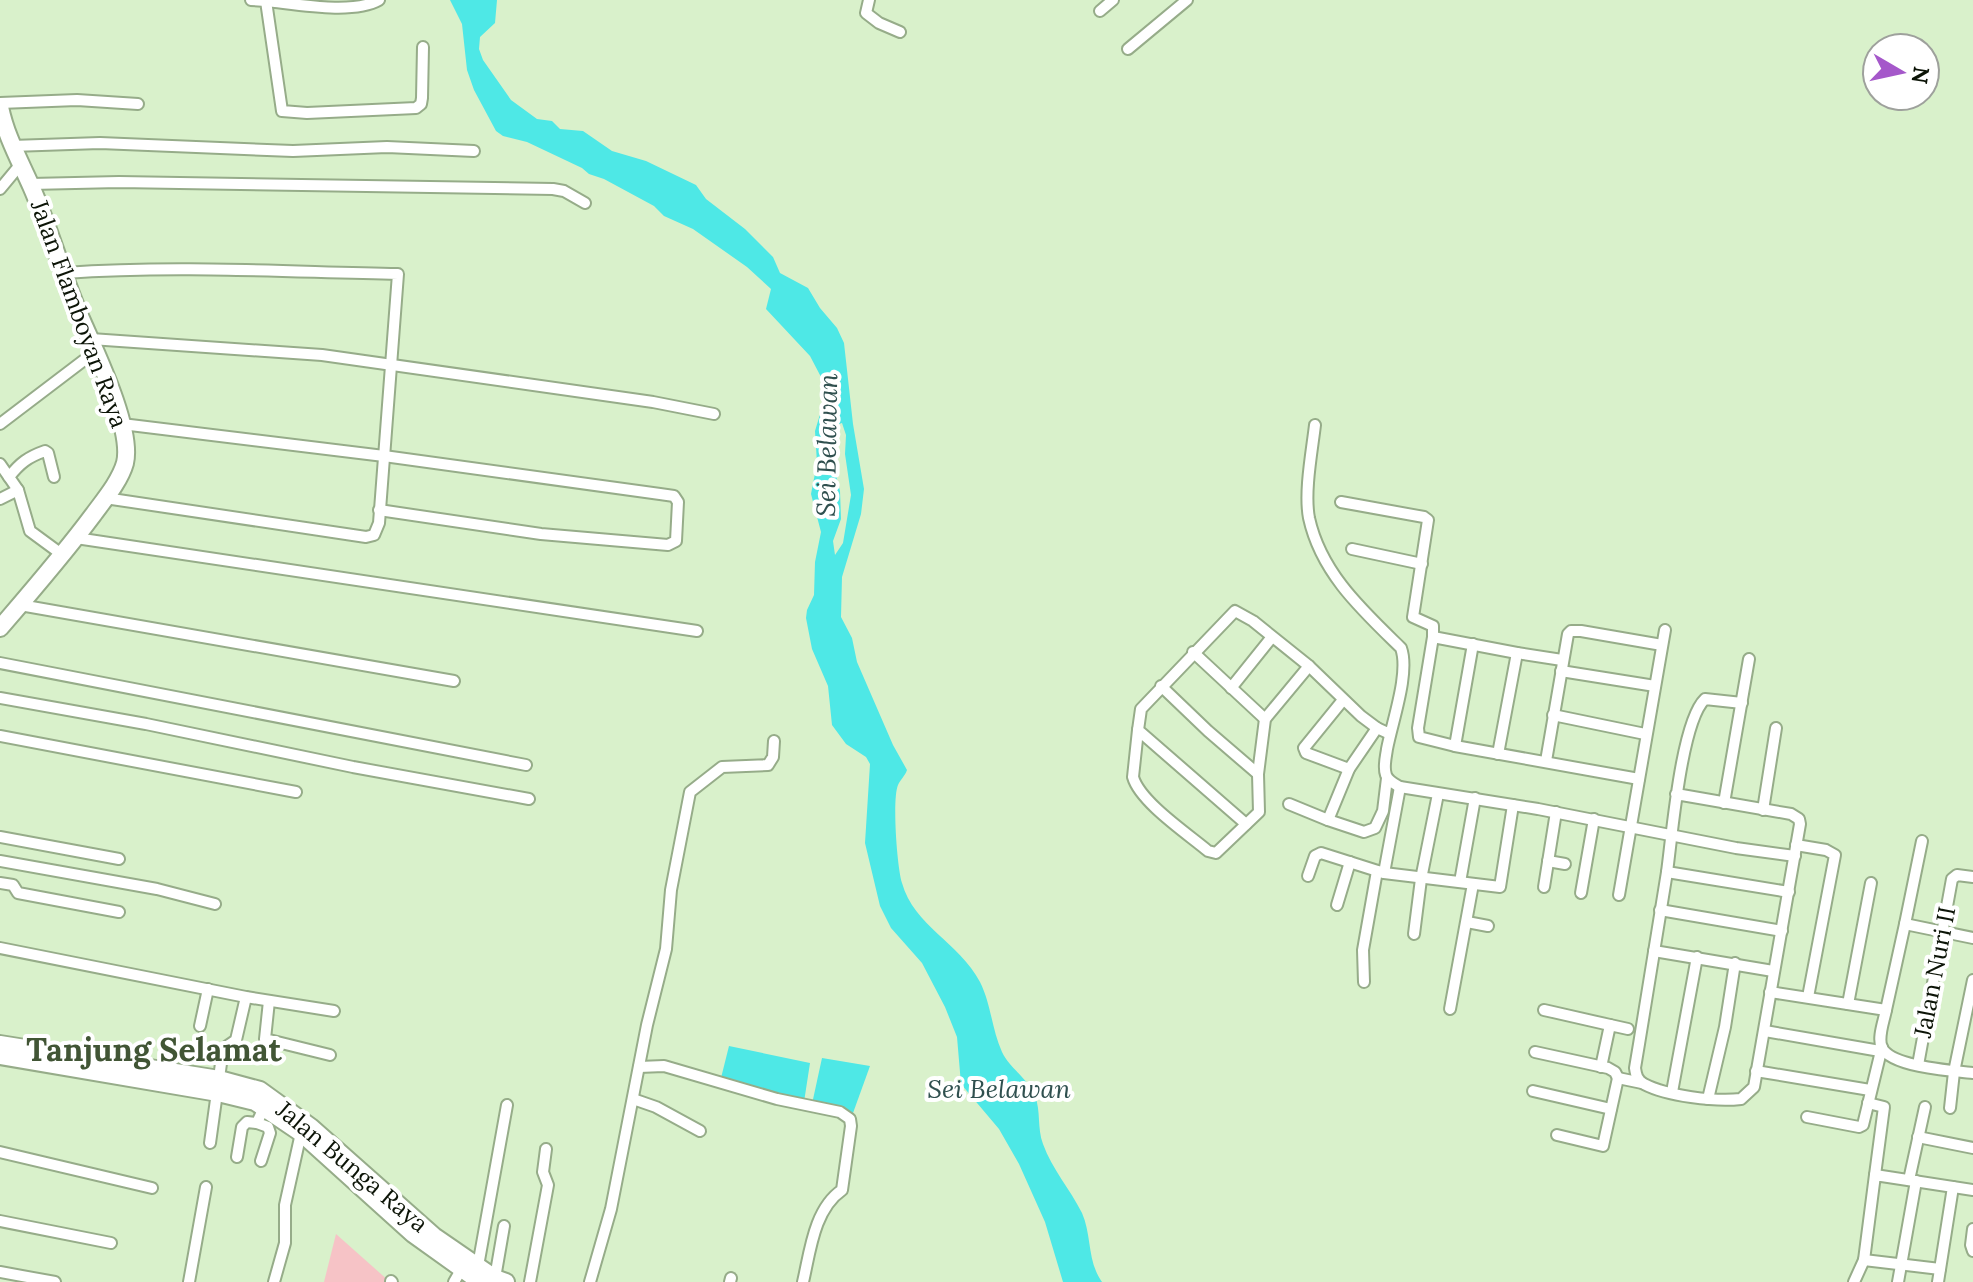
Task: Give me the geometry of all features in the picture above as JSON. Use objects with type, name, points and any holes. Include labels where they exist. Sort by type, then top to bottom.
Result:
[{"type":"main road","name":"Jalan Flamboyan Raya","points":[[0,110],[6,141],[31,184],[94,345],[122,424],[126,448],[125,461],[105,498],[64,556],[0,628]]},
{"type":"main road","name":"Jalan Bunga Raya","points":[[0,1044],[219,1086],[255,1102],[301,1133],[375,1202],[447,1252],[490,1277]]},
{"type":"main road","name":"Jalan Bunga Raya","points":[[0,1056],[260,1090],[311,1127],[434,1236],[447,1252],[457,1276],[490,1277]]},
{"type":"street","points":[[251,0],[335,8],[379,0]]},
{"type":"street","points":[[869,0],[866,13],[900,32]]},
{"type":"street","points":[[1100,11],[1113,0]]},
{"type":"street","points":[[1128,49],[1187,0]]},
{"type":"street","points":[[266,1],[282,111],[319,113],[416,108],[422,98],[423,47]]},
{"type":"street","points":[[0,110],[77,100],[138,104]]},
{"type":"street","points":[[6,141],[293,151],[387,147],[474,151]]},
{"type":"street","points":[[0,189],[20,165]]},
{"type":"street","points":[[31,184],[119,182],[553,189],[564,191],[585,203]]},
{"type":"street","points":[[65,273],[119,269],[205,269],[398,274],[378,529],[374,535],[366,537],[105,498]]},
{"type":"street","points":[[0,424],[94,345],[322,355],[661,403],[714,414]]},
{"type":"street","points":[[122,424],[674,496],[678,502],[675,543],[668,545],[541,534],[379,510]]},
{"type":"street","points":[[1289,804],[1364,832],[1375,828],[1383,811],[1385,772],[1403,654],[1401,648],[1345,590],[1320,550],[1309,516],[1315,425]]},
{"type":"street","points":[[9,477],[22,462],[45,451],[54,477]]},
{"type":"street","points":[[0,464],[18,490],[30,531],[64,556]]},
{"type":"street","points":[[0,499],[18,490]]},
{"type":"street","points":[[1341,502],[1428,520],[1413,617],[1433,626],[1419,733],[1423,739],[1639,779]]},
{"type":"street","points":[[76,538],[697,631]]},
{"type":"street","points":[[1352,549],[1422,564]]},
{"type":"street","points":[[20,605],[454,681]]},
{"type":"street","points":[[1309,666],[1265,719],[1258,774],[1260,808],[1216,853],[1212,854],[1147,799],[1135,784],[1133,777],[1141,709],[1235,611],[1241,612],[1309,666],[1377,728],[1390,734]]},
{"type":"street","points":[[1619,895],[1665,630]]},
{"type":"street","points":[[1546,761],[1566,636],[1571,631],[1662,645]]},
{"type":"street","points":[[1231,688],[1272,637]]},
{"type":"street","points":[[1433,637],[1517,653],[1561,666],[1655,686]]},
{"type":"street","points":[[1455,746],[1473,644]]},
{"type":"street","points":[[1193,652],[1265,719]]},
{"type":"street","points":[[1498,754],[1517,653]]},
{"type":"street","points":[[1724,803],[1749,659]]},
{"type":"street","points":[[0,663],[526,765]]},
{"type":"street","points":[[1161,686],[1258,774]]},
{"type":"street","points":[[0,698],[529,799]]},
{"type":"street","points":[[1642,1083],[1636,1076],[1635,1068],[1667,872],[1676,794],[1699,705],[1711,698],[1742,703]]},
{"type":"street","points":[[1343,700],[1305,744],[1304,751],[1349,769]]},
{"type":"street","points":[[1553,715],[1645,734]]},
{"type":"street","points":[[1328,820],[1349,769],[1377,728]]},
{"type":"street","points":[[1763,810],[1776,728]]},
{"type":"street","points":[[1138,730],[1246,824]]},
{"type":"street","points":[[0,736],[296,792]]},
{"type":"street","points":[[590,1282],[611,1209],[666,949],[671,890],[690,792],[722,767],[768,765],[773,757],[774,741]]},
{"type":"street","points":[[1387,778],[1400,787],[1671,834],[1796,850],[1826,850],[1835,855],[1808,997]]},
{"type":"street","points":[[1364,982],[1363,950],[1400,787]]},
{"type":"street","points":[[1414,934],[1438,794]]},
{"type":"street","points":[[1618,1078],[1708,1099],[1741,1099],[1754,1087],[1799,819],[1791,814],[1676,794]]},
{"type":"street","points":[[1460,882],[1475,798]]},
{"type":"street","points":[[1308,876],[1318,854],[1380,872],[1500,887],[1513,805]]},
{"type":"street","points":[[1544,887],[1556,812]]},
{"type":"street","points":[[1581,893],[1594,819]]},
{"type":"street","points":[[0,837],[119,859]]},
{"type":"street","points":[[1807,1117],[1859,1127],[1865,1123],[1922,841]]},
{"type":"street","points":[[0,861],[157,889],[215,904]]},
{"type":"street","points":[[1548,861],[1565,864]]},
{"type":"street","points":[[1337,905],[1350,862]]},
{"type":"street","points":[[1667,872],[1789,892]]},
{"type":"street","name":"Jalan Nuri II","points":[[1918,1065],[1952,879],[1957,875],[1973,877]]},
{"type":"street","points":[[0,883],[13,885],[21,893],[119,912]]},
{"type":"street","points":[[1848,1004],[1871,883]]},
{"type":"street","points":[[1450,1009],[1473,884]]},
{"type":"street","points":[[1660,910],[1782,931]]},
{"type":"street","points":[[1467,922],[1488,926]]},
{"type":"street","points":[[1905,924],[1973,938]]},
{"type":"street","points":[[0,948],[246,997],[334,1011]]},
{"type":"street","points":[[1654,951],[1773,971]]},
{"type":"street","points":[[1672,1092],[1697,957]]},
{"type":"street","points":[[1708,1099],[1725,1027],[1735,963]]},
{"type":"street","points":[[1950,1108],[1954,1072],[1973,980]]},
{"type":"street","points":[[200,1026],[208,989]]},
{"type":"street","points":[[1770,992],[1886,1010]]},
{"type":"street","points":[[210,1143],[223,1049],[236,1040],[246,997]]},
{"type":"street","points":[[269,1001],[265,1039],[330,1055]]},
{"type":"street","points":[[1544,1010],[1628,1029]]},
{"type":"street","points":[[1601,1067],[1610,1025]]},
{"type":"street","points":[[1765,1031],[1881,1049],[1893,1059],[1973,1073]]},
{"type":"street","points":[[1535,1052],[1601,1067],[1615,1072],[1618,1078],[1603,1146],[1557,1135]]},
{"type":"street","points":[[639,1067],[664,1066],[777,1099],[840,1112],[850,1119],[842,1190],[830,1200],[815,1232],[803,1282]]},
{"type":"street","points":[[1756,1071],[1870,1090]]},
{"type":"street","points":[[1533,1091],[1611,1109]]},
{"type":"street","points":[[633,1099],[666,1112],[700,1131]]},
{"type":"street","points":[[1854,1282],[1864,1260],[1884,1107],[1868,1103]]},
{"type":"street","points":[[490,1277],[507,1105]]},
{"type":"street","points":[[257,1123],[264,1107]]},
{"type":"street","points":[[1898,1282],[1925,1107]]},
{"type":"street","points":[[237,1157],[242,1127],[247,1122],[257,1123],[269,1130],[261,1161]]},
{"type":"street","points":[[274,1282],[285,1243],[285,1205],[301,1133]]},
{"type":"street","points":[[1918,1137],[1973,1148]]},
{"type":"street","points":[[530,1282],[548,1185],[543,1172],[546,1149]]},
{"type":"street","points":[[0,1152],[152,1188]]},
{"type":"street","points":[[1875,1175],[1973,1190]]},
{"type":"street","points":[[189,1282],[206,1187]]},
{"type":"street","points":[[1938,1282],[1953,1187]]},
{"type":"street","points":[[0,1221],[111,1243]]},
{"type":"street","points":[[490,1277],[504,1226]]},
{"type":"street","points":[[1973,1229],[1973,1251]]},
{"type":"street","points":[[1864,1260],[1940,1269]]},
{"type":"street","points":[[0,1272],[55,1282]]},
{"type":"shaded area","points":[[336,1234],[390,1282],[324,1282]]},
{"type":"water","name":"Sei Belawan","points":[[450,0],[497,0],[495,23],[480,37],[479,49],[483,60],[511,100],[537,119],[552,121],[560,129],[583,131],[612,151],[646,161],[696,185],[706,199],[745,229],[773,257],[780,273],[808,288],[837,328],[844,343],[864,489],[861,514],[842,577],[841,617],[852,638],[857,662],[907,770],[898,785],[895,804],[902,883],[916,911],[961,956],[980,982],[1002,1052],[1035,1096],[1043,1144],[1082,1213],[1094,1266],[1102,1282],[1063,1282],[1045,1222],[1019,1164],[999,1129],[961,1084],[957,1037],[945,1007],[922,963],[891,928],[880,906],[865,843],[870,764],[866,757],[846,744],[832,725],[828,686],[812,649],[806,618],[814,595],[815,562],[821,532],[811,494],[817,463],[815,431],[824,401],[821,377],[810,356],[766,309],[771,289],[747,267],[693,229],[664,216],[654,206],[582,168],[496,131],[467,70],[462,24]],"holes":[[[842,423],[846,435],[845,454],[851,495],[843,543],[835,555],[833,541],[841,519],[840,491],[829,448],[839,424]]]},
{"type":"water","points":[[729,1046],[810,1063],[804,1102],[720,1082]]},
{"type":"water","points":[[822,1058],[870,1066],[853,1113],[812,1104]]},
{"type":"district","name":"Tanjung Selamat","points":[[154,1050]]}]
